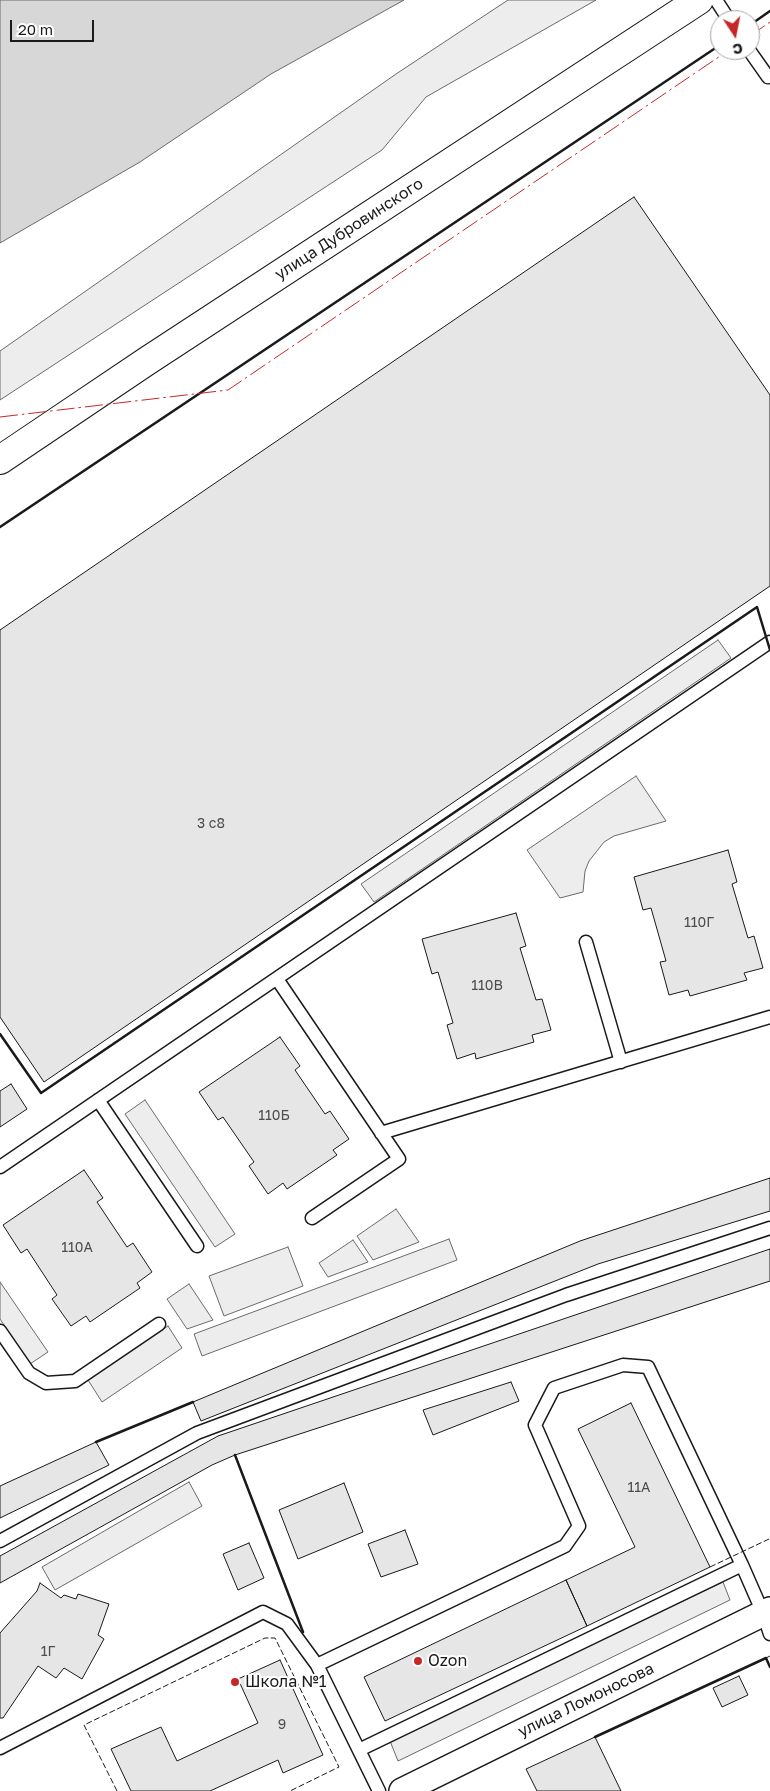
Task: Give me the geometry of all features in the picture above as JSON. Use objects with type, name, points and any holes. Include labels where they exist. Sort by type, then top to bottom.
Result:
[{"type":"main road","name":"улица Дубровинского","points":[[0,460],[146,360],[699,0]]},
{"type":"street","name":"улица Ломоносова","points":[[402,1791],[768,1619]]},
{"type":"lane","points":[[756,60],[768,77],[770,76]]},
{"type":"lane","points":[[0,1167],[770,642]]},
{"type":"lane","points":[[586,942],[621,1062]]},
{"type":"lane","points":[[276,979],[399,1160],[312,1218]]},
{"type":"lane","points":[[381,1133],[770,1018]]},
{"type":"lane","points":[[98,1100],[197,1246]]},
{"type":"lane","points":[[0,1541],[197,1434],[566,1295],[770,1228]]},
{"type":"lane","points":[[0,1331],[28,1373],[46,1383],[75,1381],[159,1324]]},
{"type":"lane","points":[[317,1665],[565,1546],[579,1526],[535,1425],[554,1388],[623,1365],[648,1367],[768,1619]]},
{"type":"lane","points":[[359,1750],[742,1565]]},
{"type":"lane","points":[[0,1748],[263,1612],[287,1624],[317,1665],[379,1791]]},
{"type":"shaded area","points":[[0,0],[404,0],[271,74],[140,162],[0,243]]},
{"type":"shaded area","points":[[508,0],[596,0],[426,97],[382,150],[0,400],[0,351],[396,74]]},
{"type":"shaded area","points":[[718,640],[731,658],[374,902],[361,884]]},
{"type":"shaded area","points":[[636,776],[666,821],[614,836],[604,842],[589,861],[585,871],[583,892],[560,898],[527,850]]},
{"type":"shaded area","points":[[145,1100],[235,1234],[215,1247],[125,1114]]},
{"type":"shaded area","points":[[396,1209],[419,1242],[373,1260],[357,1236]]},
{"type":"shaded area","points":[[449,1239],[457,1260],[202,1356],[194,1334]]},
{"type":"shaded area","points":[[353,1240],[368,1262],[328,1277],[319,1263]]},
{"type":"shaded area","points":[[288,1247],[303,1286],[224,1316],[209,1276]]},
{"type":"shaded area","points":[[0,1282],[48,1352],[30,1364],[0,1319]]},
{"type":"shaded area","points":[[189,1284],[213,1320],[187,1329],[167,1299]]},
{"type":"shaded area","points":[[168,1326],[182,1348],[102,1402],[88,1380]]},
{"type":"shaded area","points":[[189,1482],[202,1506],[55,1590],[42,1567]]},
{"type":"shaded area","points":[[723,1582],[730,1600],[398,1761],[390,1741]]},
{"type":"building","points":[[634,197],[770,395],[770,586],[44,1082],[0,1017],[0,630]]},
{"type":"building","points":[[728,850],[737,882],[732,884],[748,938],[754,936],[763,968],[744,973],[747,980],[690,996],[688,990],[669,995],[660,962],[666,961],[651,908],[643,910],[634,877]]},
{"type":"building","points":[[516,913],[526,946],[520,948],[536,1000],[542,999],[551,1030],[532,1035],[534,1042],[476,1059],[475,1053],[457,1059],[447,1025],[453,1023],[438,972],[432,974],[422,939]]},
{"type":"building","points":[[280,1037],[300,1066],[295,1070],[325,1114],[330,1111],[349,1139],[333,1150],[337,1155],[287,1189],[283,1183],[268,1194],[249,1166],[254,1162],[223,1117],[218,1120],[199,1092]]},
{"type":"building","points":[[11,1084],[27,1109],[0,1127],[0,1091]]},
{"type":"building","points":[[84,1170],[103,1198],[97,1202],[127,1247],[133,1243],[152,1272],[137,1283],[140,1288],[90,1322],[86,1316],[71,1326],[52,1299],[57,1295],[27,1249],[21,1253],[3,1225]]},
{"type":"building","points":[[770,1178],[770,1211],[598,1264],[201,1421],[193,1402],[580,1241]]},
{"type":"building","points":[[770,1249],[770,1281],[235,1455],[212,1465],[0,1583],[0,1556],[218,1436]]},
{"type":"building","points":[[511,1382],[519,1401],[433,1435],[423,1410]]},
{"type":"building","points":[[631,1403],[710,1567],[587,1626],[566,1580],[635,1547],[578,1429]]},
{"type":"building","points":[[96,1442],[109,1465],[0,1518],[0,1486]]},
{"type":"building","points":[[344,1483],[363,1532],[298,1559],[279,1510]]},
{"type":"building","points":[[405,1530],[418,1564],[381,1577],[368,1544]]},
{"type":"building","points":[[249,1543],[264,1578],[238,1590],[223,1554]]},
{"type":"building","points":[[566,1580],[587,1626],[385,1721],[364,1677]]},
{"type":"building","points":[[40,1583],[61,1598],[64,1595],[76,1599],[78,1594],[109,1604],[98,1635],[104,1639],[82,1679],[64,1668],[56,1678],[38,1666],[3,1718],[0,1718],[0,1633],[37,1591]]},
{"type":"building","points":[[280,1660],[323,1755],[283,1773],[278,1760],[210,1791],[131,1791],[111,1749],[161,1727],[177,1761],[258,1723],[238,1679]]},
{"type":"building","points":[[739,1676],[748,1695],[722,1707],[713,1688]]},
{"type":"building","points":[[595,1737],[621,1791],[537,1791],[526,1769]]},
{"type":"fence","points":[[710,1567],[769,1539]]},
{"type":"fence","points":[[117,1791],[84,1725],[265,1638],[275,1638],[339,1767],[290,1791]]},
{"type":"fence","points":[[766,1658],[770,1656]]},
{"type":"wall","points":[[760,18],[770,11]]},
{"type":"wall","points":[[0,527],[710,52]]},
{"type":"wall","points":[[0,1034],[41,1093],[757,607],[770,650]]},
{"type":"wall","points":[[96,1442],[193,1402]]},
{"type":"wall","points":[[235,1455],[303,1632]]},
{"type":"wall","points":[[595,1737],[766,1658],[770,1667]]},
{"type":"power","points":[[760,29],[770,22]]},
{"type":"power","points":[[0,417],[228,390],[714,60]]},
{"type":"place","name":"Ozon","points":[[418,1661]]},
{"type":"place","name":"Школа №1","points":[[235,1682]]}]
